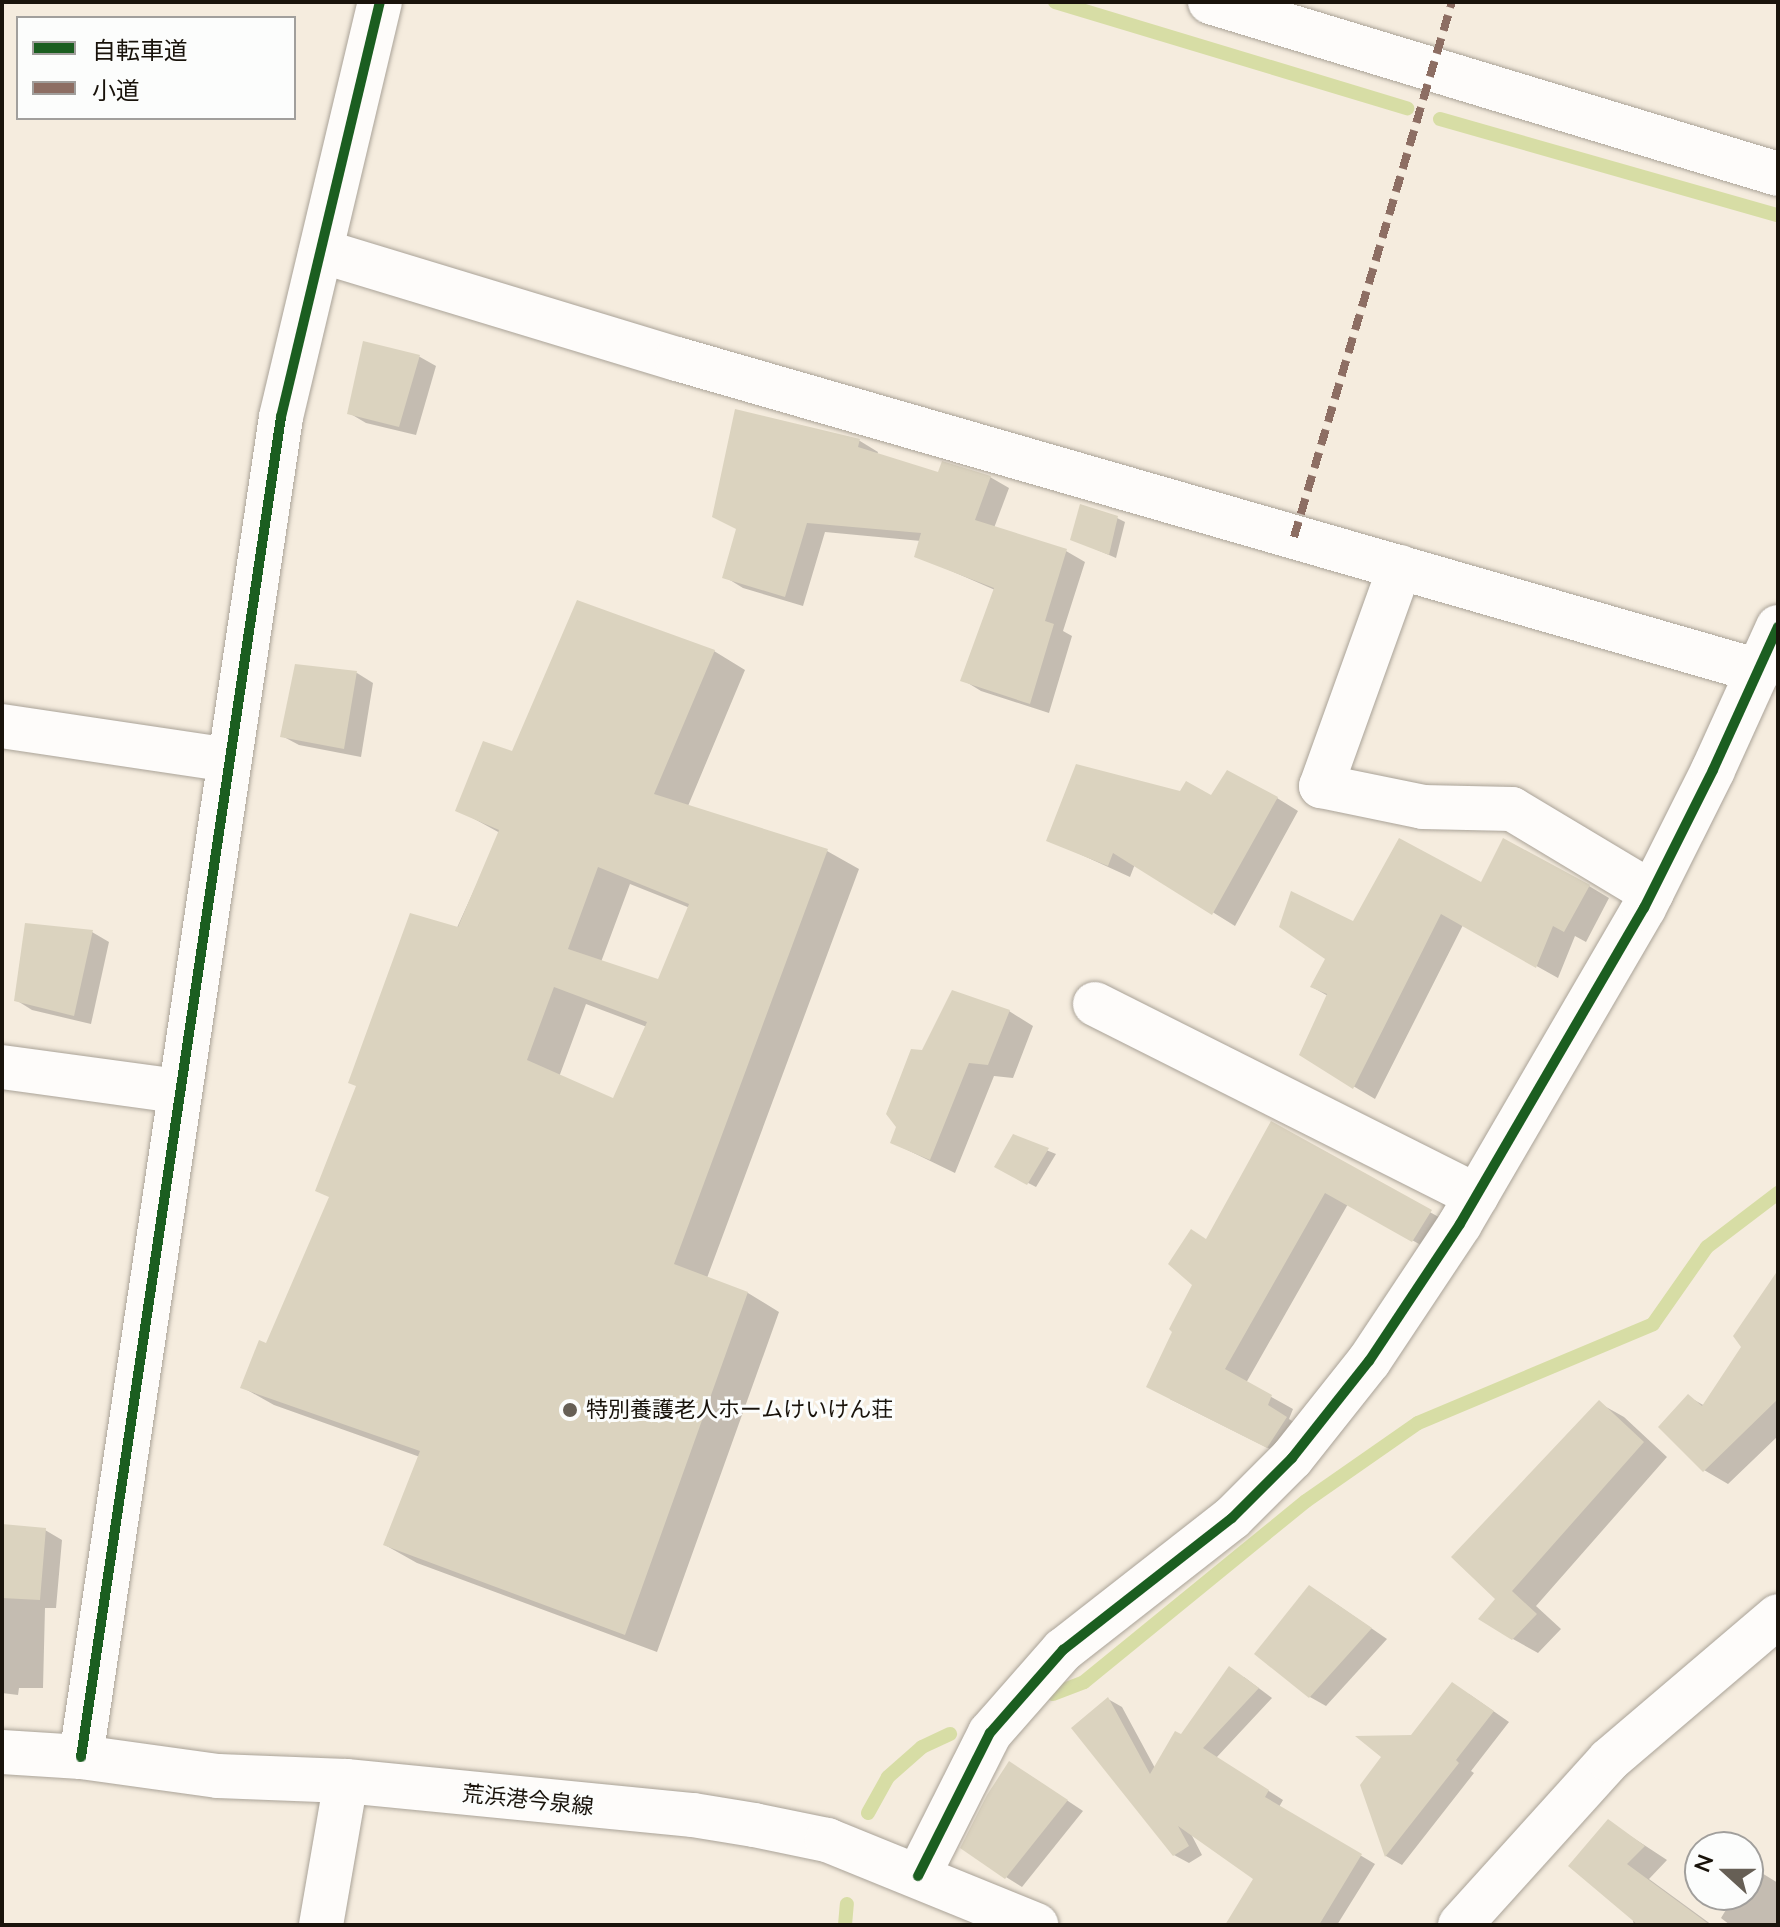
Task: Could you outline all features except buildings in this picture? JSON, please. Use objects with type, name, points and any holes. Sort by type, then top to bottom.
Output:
[{"type":"street","points":[[81,1757],[281,417],[380,2]]},
{"type":"street","points":[[1210,2],[1778,174]]},
{"type":"street","points":[[321,251],[677,359],[1759,671]]},
{"type":"street","points":[[1400,567],[1321,786],[1423,807],[1512,809],[1652,893]]},
{"type":"street","points":[[918,1876],[990,1733],[1063,1650],[1232,1518],[1292,1458],[1369,1361],[1476,1196],[1652,893],[1778,627]]},
{"type":"street","points":[[2,726],[229,760]]},
{"type":"street","points":[[1095,1004],[1476,1196]]},
{"type":"street","points":[[2,1067],[178,1091]]},
{"type":"street","points":[[1460,1925],[1609,1760],[1778,1616]]},
{"type":"street","name":"荒浜港今泉線","points":[[2,1752],[81,1757],[218,1776],[346,1781],[693,1815],[754,1825],[827,1840],[1036,1925]]},
{"type":"street","points":[[321,1925],[346,1781]]},
{"type":"waterway","points":[[1055,2],[1407,108]]},
{"type":"waterway","points":[[1440,119],[1778,215]]},
{"type":"waterway","points":[[1053,1694],[1084,1682],[1306,1501],[1418,1423],[1653,1324],[1707,1247],[1778,1193]]},
{"type":"waterway","points":[[868,1813],[888,1777],[922,1747],[950,1734]]},
{"type":"waterway","points":[[845,1925],[847,1904]]},
{"type":"marked path","points":[[1294,537],[1452,2]]},
{"type":"cycle path","points":[[81,1757],[281,417],[380,2]]},
{"type":"cycle path","points":[[918,1876],[990,1733],[1063,1650],[1232,1518],[1292,1458],[1369,1361],[1460,1224],[1644,908],[1713,770],[1778,627]]},
{"type":"place","name":"特別養護老人ホームけいけん荘","points":[[570,1410]]}]
